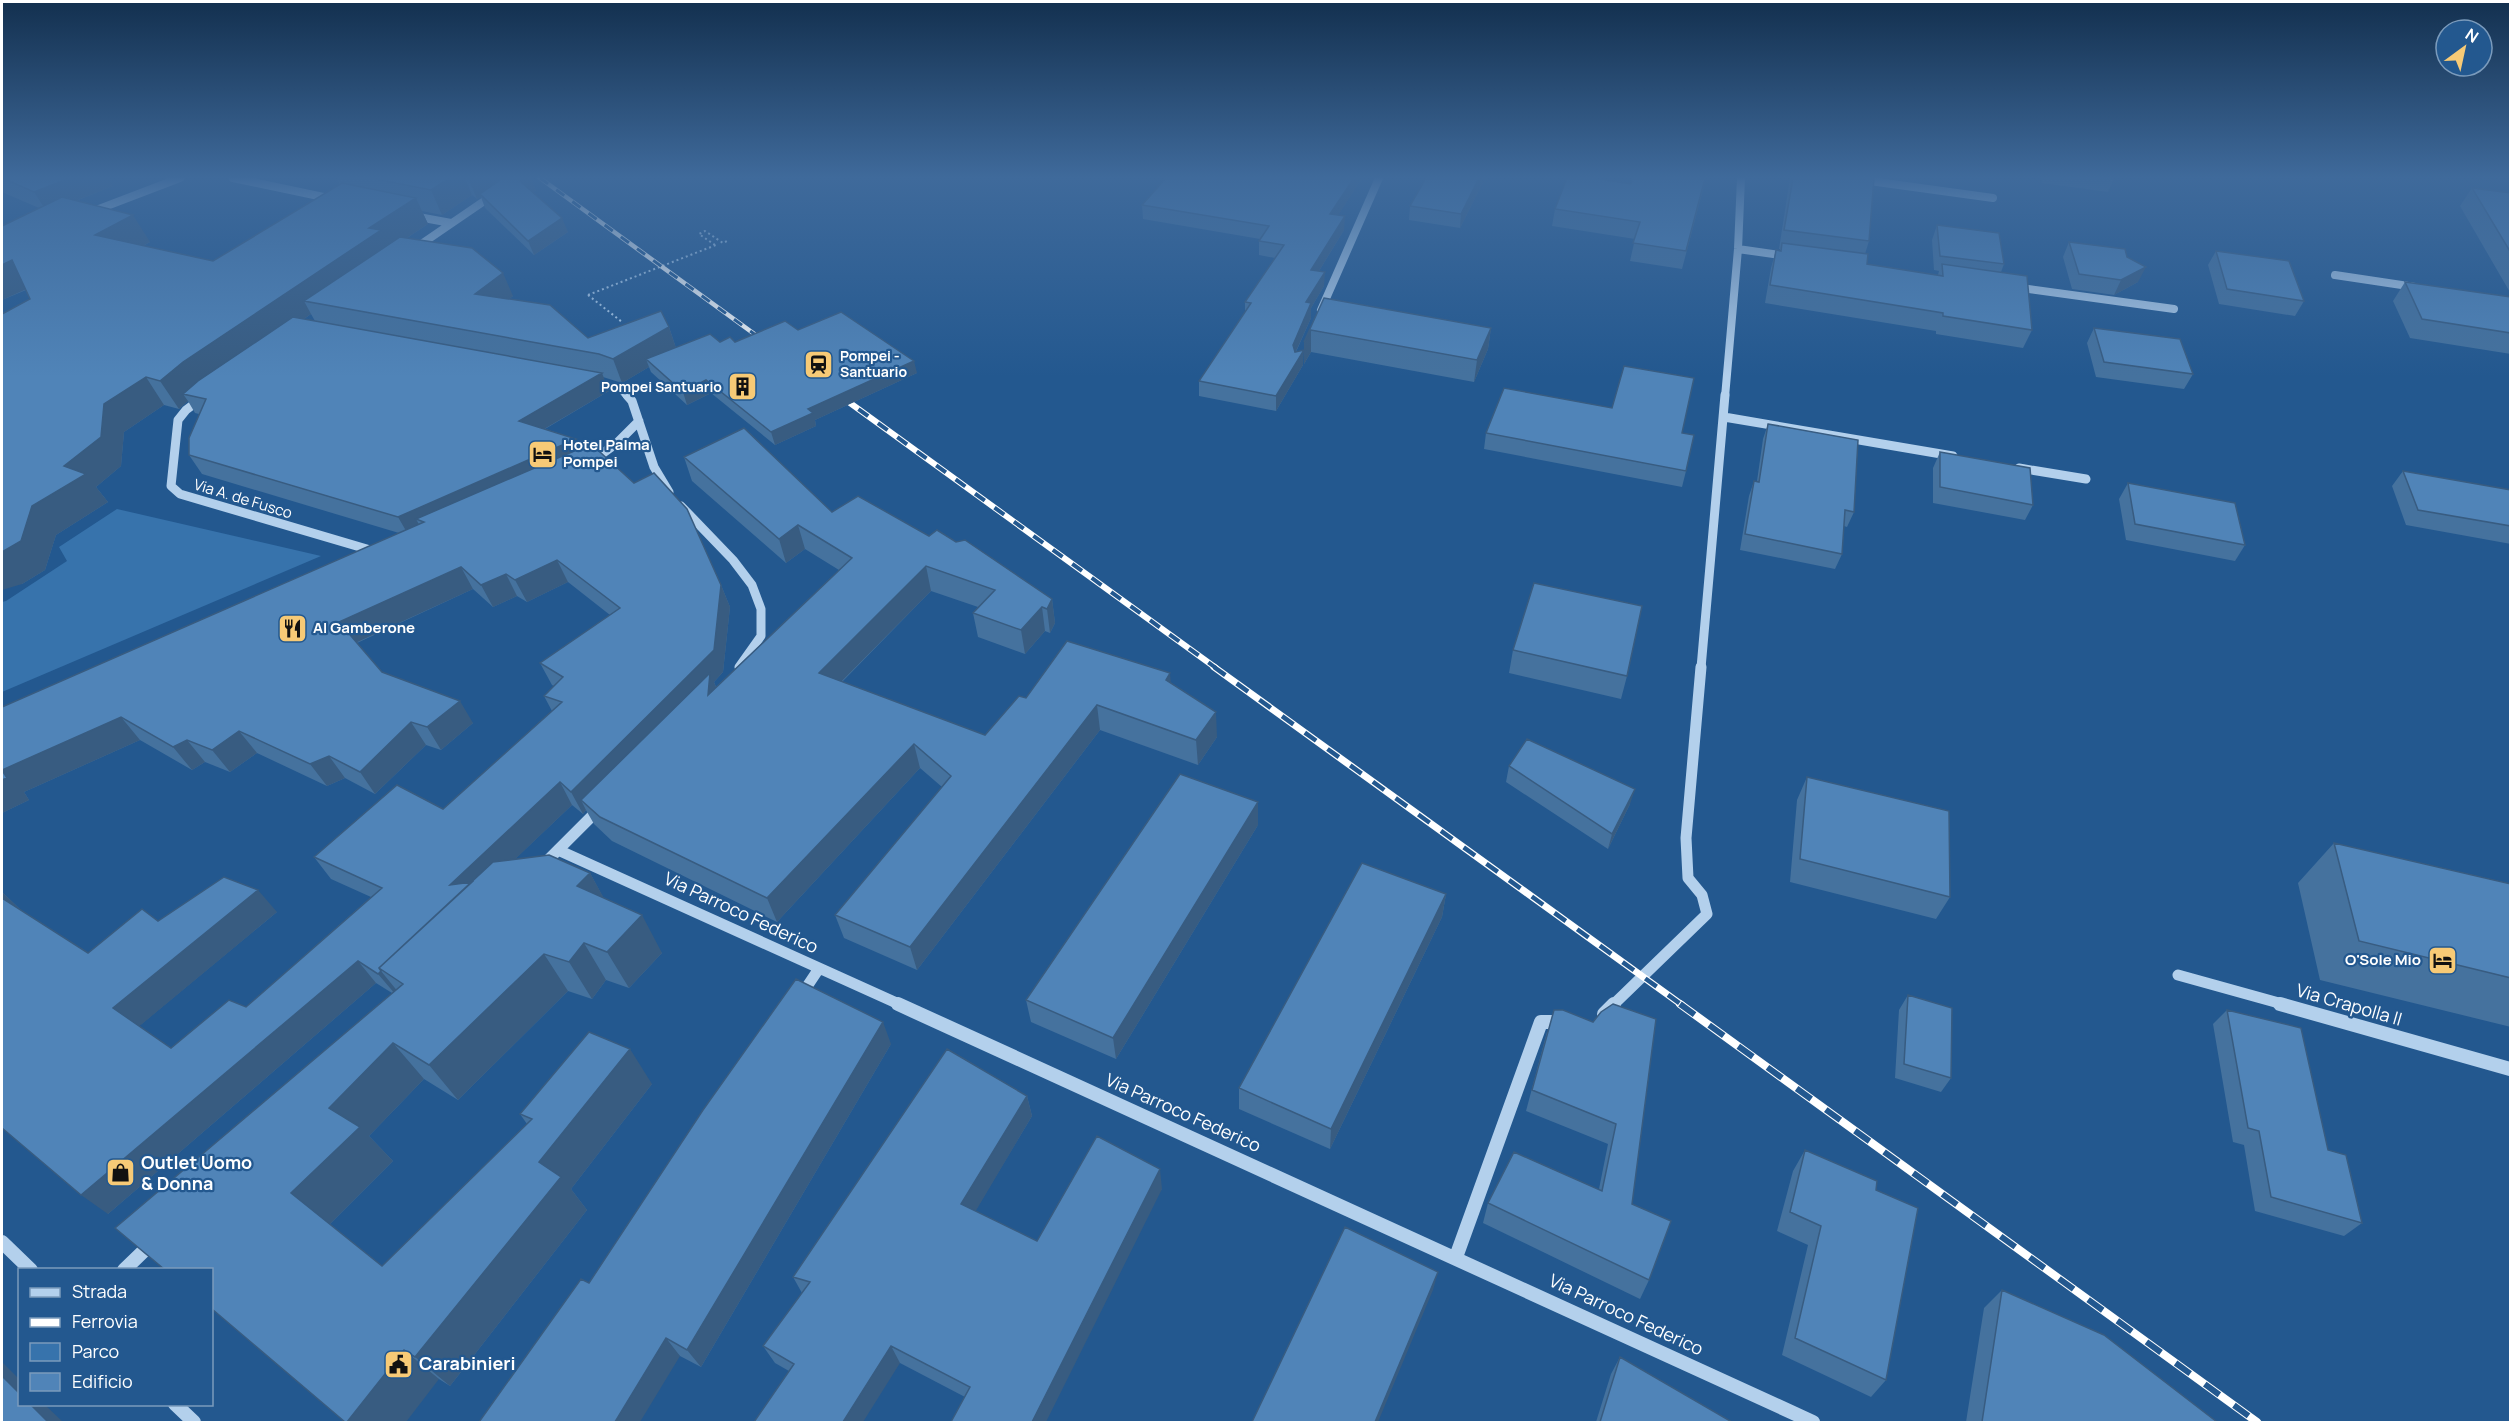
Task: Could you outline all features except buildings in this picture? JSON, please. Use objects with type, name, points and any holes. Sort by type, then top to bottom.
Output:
[{"type":"street","points":[[407,254],[420,244]]},
{"type":"street","points":[[1317,319],[1350,244]]},
{"type":"street","points":[[1594,1024],[1707,914],[1702,896],[1688,878],[1686,838],[1738,244]]},
{"type":"street","points":[[1738,249],[1797,257]]},
{"type":"street","points":[[2335,275],[2422,288]]},
{"type":"street","points":[[2009,286],[2174,309]]},
{"type":"street","points":[[585,380],[607,384],[622,390],[632,401],[654,467],[663,484],[674,499],[733,560],[752,585],[761,609],[761,636],[747,659],[733,674]]},
{"type":"street","name":"Via A. de Fusco","points":[[211,392],[186,410],[177,420],[170,474],[171,486],[180,494],[198,501],[384,554],[373,559]]},
{"type":"street","points":[[1724,417],[1958,457]]},
{"type":"street","points":[[581,467],[603,455],[626,437],[639,421]]},
{"type":"street","points":[[2004,465],[2086,479]]},
{"type":"street","points":[[532,875],[608,800]]},
{"type":"street","name":"Via Parroco Federico","points":[[558,850],[818,970],[1456,1257],[1792,1418],[1813,1422]]},
{"type":"street","points":[[791,1008],[818,970]]},
{"type":"street","name":"Via Crapolla II","points":[[2178,975],[2511,1069]]},
{"type":"street","points":[[1456,1257],[1541,1022],[1578,1023]]},
{"type":"street","points":[[125,1268],[158,1237]]},
{"type":"street","points":[[2,1242],[30,1268]]},
{"type":"street","points":[[177,1406],[194,1422]]},
{"type":"path","points":[[622,322],[588,295],[715,244]]},
{"type":"green space","points":[[117,509],[321,556],[2,692],[2,602],[67,561],[59,547]]},
{"type":"railway","points":[[631,244],[768,344]]},
{"type":"railway","points":[[836,393],[841,397]]},
{"type":"railway","points":[[839,395],[1216,668]]},
{"type":"railway","points":[[1214,667],[1682,1005]]},
{"type":"railway","points":[[1680,1004],[2257,1422]]},
{"type":"place","name":"Pompei - Santuario","points":[[819,364]]},
{"type":"place","name":"Pompei Santuario","points":[[743,387]]},
{"type":"place","name":"Hotel Palma Pompei","points":[[542,454]]},
{"type":"place","name":"Al Gamberone","points":[[292,628]]},
{"type":"place","name":"O'Sole Mio","points":[[2442,960]]},
{"type":"place","name":"Outlet Uomo & Donna","points":[[120,1173]]},
{"type":"place","name":"Carabinieri","points":[[398,1364]]}]
